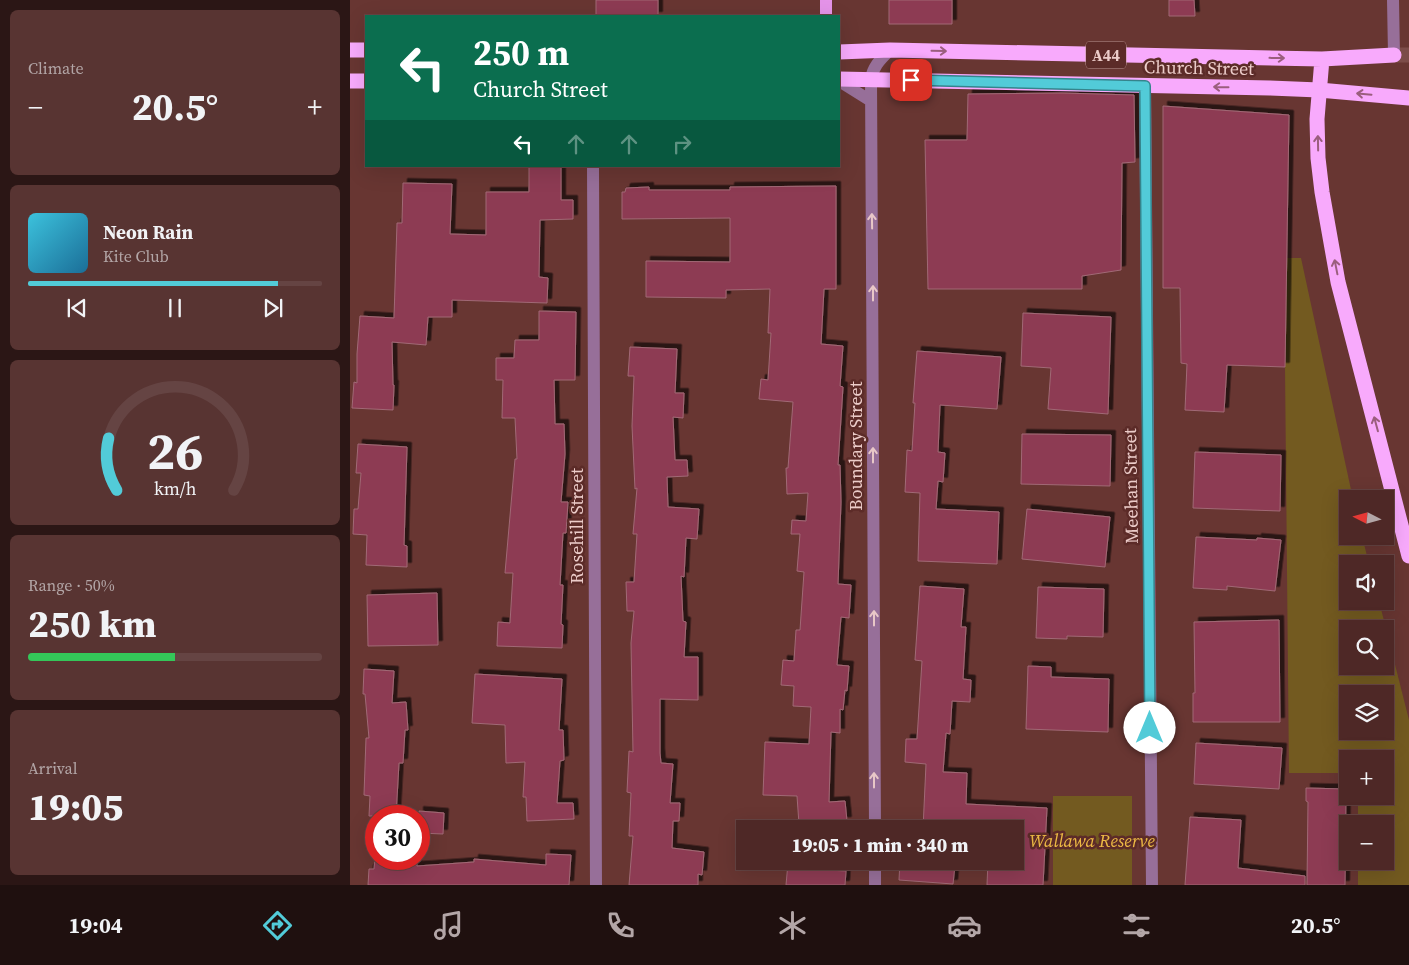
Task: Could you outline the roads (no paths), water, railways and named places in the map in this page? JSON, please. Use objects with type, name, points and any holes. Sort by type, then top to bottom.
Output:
[{"type":"highway","points":[[350,50],[365,50]]},
{"type":"highway","name":"Church Street","points":[[840,52],[890,50],[1322,59],[1394,56]]},
{"type":"highway","points":[[1322,59],[1317,119],[1318,158],[1322,192],[1337,272],[1409,556]]},
{"type":"highway","name":"Church Street","points":[[840,80],[871,79],[1319,90],[1409,98]]},
{"type":"highway","points":[[350,81],[365,81]]},
{"type":"main road","points":[[826,0],[826,15]]},
{"type":"street","points":[[1393,0],[1394,56]]},
{"type":"street","points":[[871,79],[872,71],[890,50]]},
{"type":"street","name":"Boundary Street","points":[[871,79],[875,820]]},
{"type":"street","points":[[840,81],[871,101]]},
{"type":"street","name":"Meehan Street","points":[[1145,86],[1152,885]]},
{"type":"street","name":"Rosehill Street","points":[[593,167],[596,885]]},
{"type":"street","points":[[875,870],[875,885]]},
{"type":"tunnel","points":[[1394,55],[1409,55]]},
{"type":"park label","name":"Wallawa Reserve","points":[[1092,841]]}]
